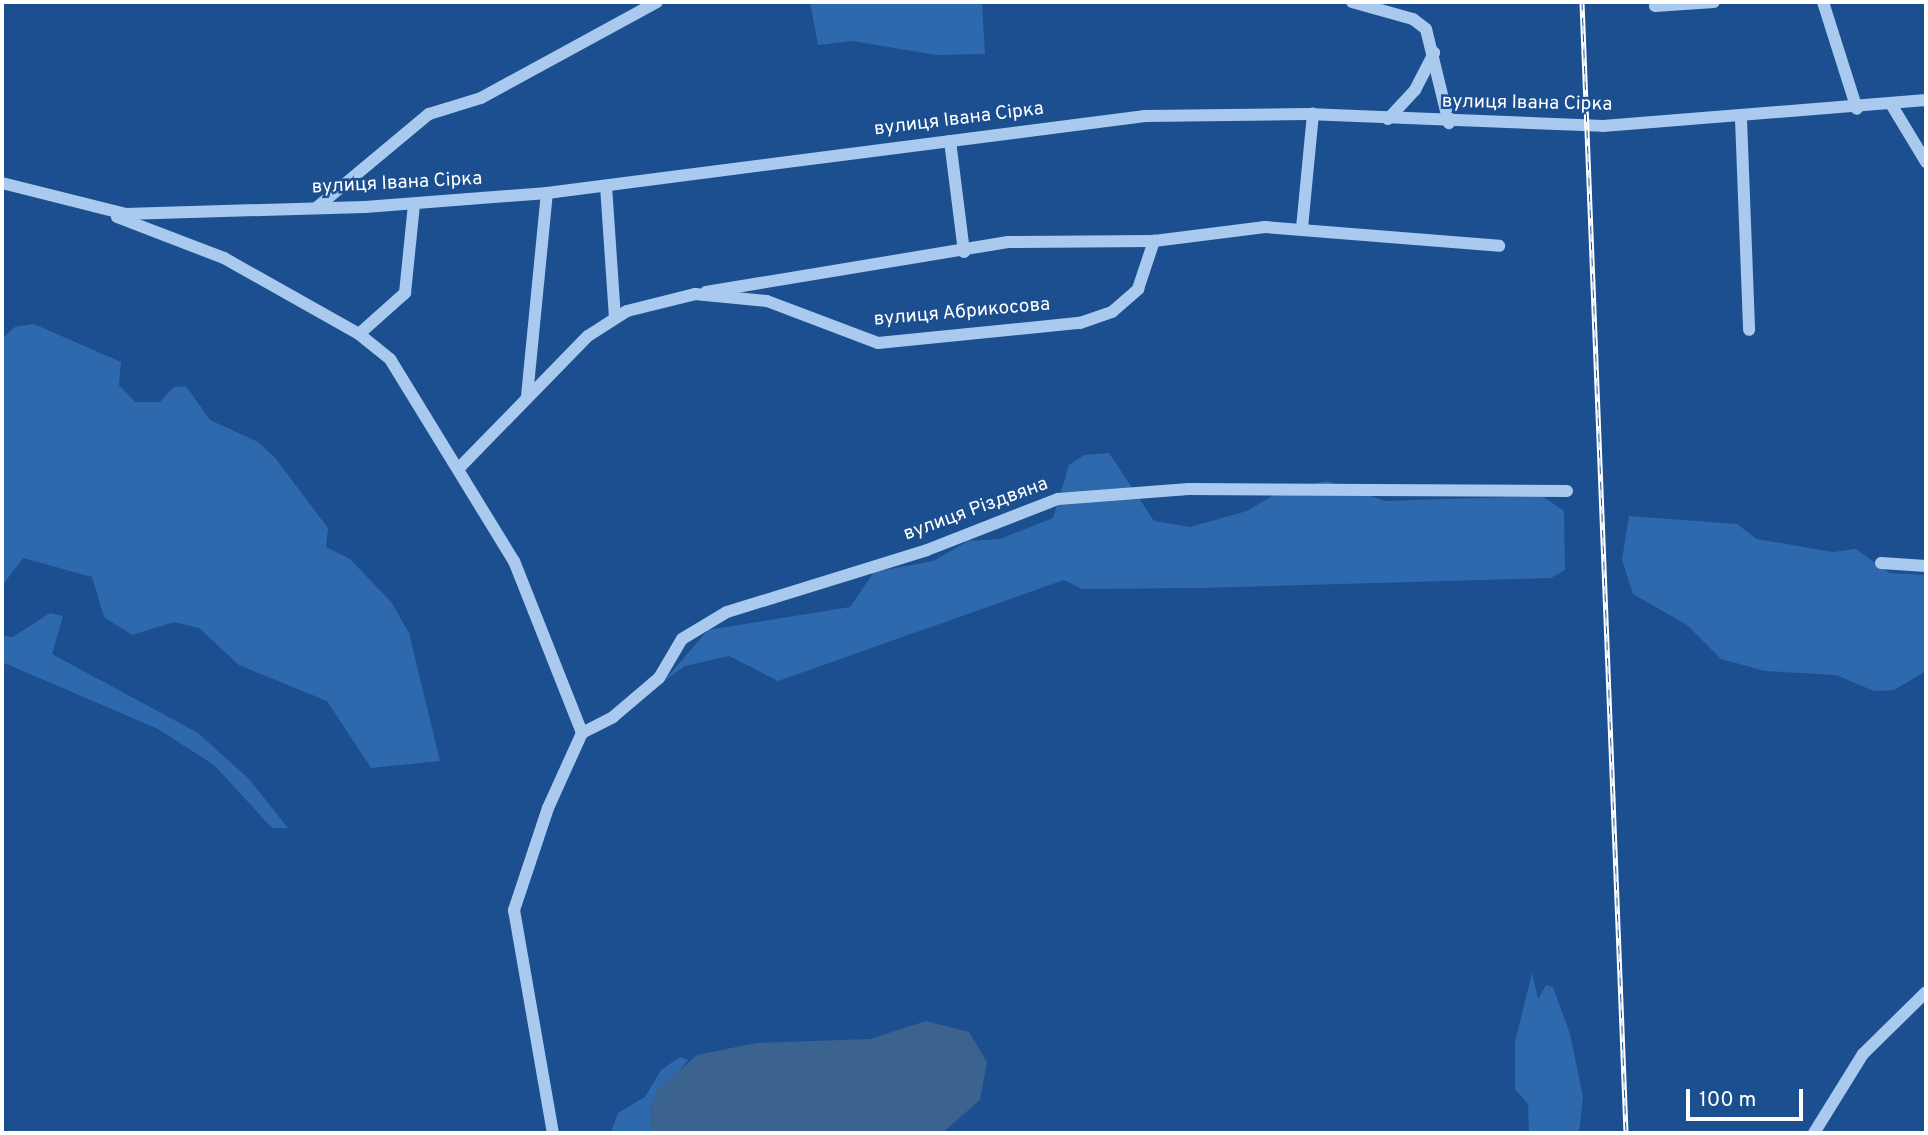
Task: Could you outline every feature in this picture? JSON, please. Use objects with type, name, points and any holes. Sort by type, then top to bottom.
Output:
[{"type":"street","points":[[316,208],[429,114],[481,99],[657,2]]},
{"type":"street","points":[[1352,2],[1420,23],[1434,53],[1449,122]]},
{"type":"street","points":[[1654,6],[1714,2]]},
{"type":"street","points":[[1823,2],[1857,109]]},
{"type":"street","points":[[1388,119],[1415,90],[1434,53]]},
{"type":"street","name":"вулиця Івана Сірка","points":[[2,183],[104,212],[414,204],[606,186],[1144,116],[1313,114],[1570,127],[1741,119],[1926,100]]},
{"type":"street","points":[[1891,104],[1926,162]]},
{"type":"street","points":[[1302,228],[1313,114]]},
{"type":"street","points":[[1741,119],[1749,330]]},
{"type":"street","points":[[950,141],[964,252]]},
{"type":"street","points":[[606,186],[615,318]]},
{"type":"street","points":[[527,396],[547,193]]},
{"type":"street","points":[[359,334],[405,293],[414,204]]},
{"type":"street","points":[[104,212],[224,258],[359,334],[405,375],[514,561],[582,733],[515,899],[513,927],[553,1133]]},
{"type":"street","name":"вулиця Абрикосова","points":[[460,467],[527,396],[615,318],[695,294],[964,252],[1008,242],[1154,242],[1302,228],[1499,246]]},
{"type":"street","name":"вулиця Абрикосова","points":[[695,294],[778,303],[861,340],[953,337],[1100,318],[1138,289],[1154,242]]},
{"type":"street","name":"вулиця Різдвяна","points":[[582,733],[613,717],[659,678],[682,639],[727,612],[901,558],[1058,499],[1189,489],[1567,491]]},
{"type":"street","points":[[1881,563],[1926,566]]},
{"type":"street","points":[[1814,1133],[1863,1054],[1926,992]]},
{"type":"shaded area","points":[[810,2],[982,2],[985,54],[936,55],[852,41],[818,45]]},
{"type":"shaded area","points":[[34,324],[121,362],[119,385],[135,402],[160,402],[174,387],[186,386],[210,420],[258,442],[276,459],[328,528],[326,547],[350,559],[392,603],[409,633],[440,761],[371,768],[327,701],[239,665],[199,628],[174,622],[132,635],[104,617],[92,577],[23,558],[2,586],[2,339],[15,327]]},
{"type":"shaded area","points":[[1109,453],[1154,521],[1190,527],[1247,511],[1282,490],[1327,481],[1385,501],[1542,496],[1564,511],[1565,570],[1551,578],[1201,588],[1082,589],[1064,580],[778,681],[729,656],[685,666],[663,682],[708,630],[850,607],[874,572],[933,561],[968,541],[1000,539],[1053,518],[1069,465],[1084,455]]},
{"type":"shaded area","points":[[1629,516],[1737,524],[1757,539],[1833,552],[1856,549],[1889,573],[1926,575],[1926,671],[1894,690],[1874,691],[1836,675],[1765,671],[1721,659],[1687,625],[1633,594],[1622,560]]},
{"type":"shaded area","points":[[50,613],[63,616],[52,654],[198,733],[249,779],[288,828],[272,828],[214,765],[158,729],[2,662],[2,636],[13,637]]},
{"type":"shaded area","points":[[1532,973],[1538,999],[1546,985],[1553,987],[1570,1034],[1583,1097],[1579,1133],[1529,1133],[1528,1104],[1515,1089],[1515,1042]]},
{"type":"shaded area","points":[[926,1021],[969,1032],[987,1062],[980,1100],[942,1133],[652,1133],[650,1106],[659,1088],[697,1055],[756,1043],[870,1039]]},
{"type":"shaded area","points":[[680,1057],[688,1060],[650,1106],[652,1133],[611,1133],[618,1113],[645,1097],[661,1070]]},
{"type":"railway","points":[[1582,2],[1626,1133]]}]
